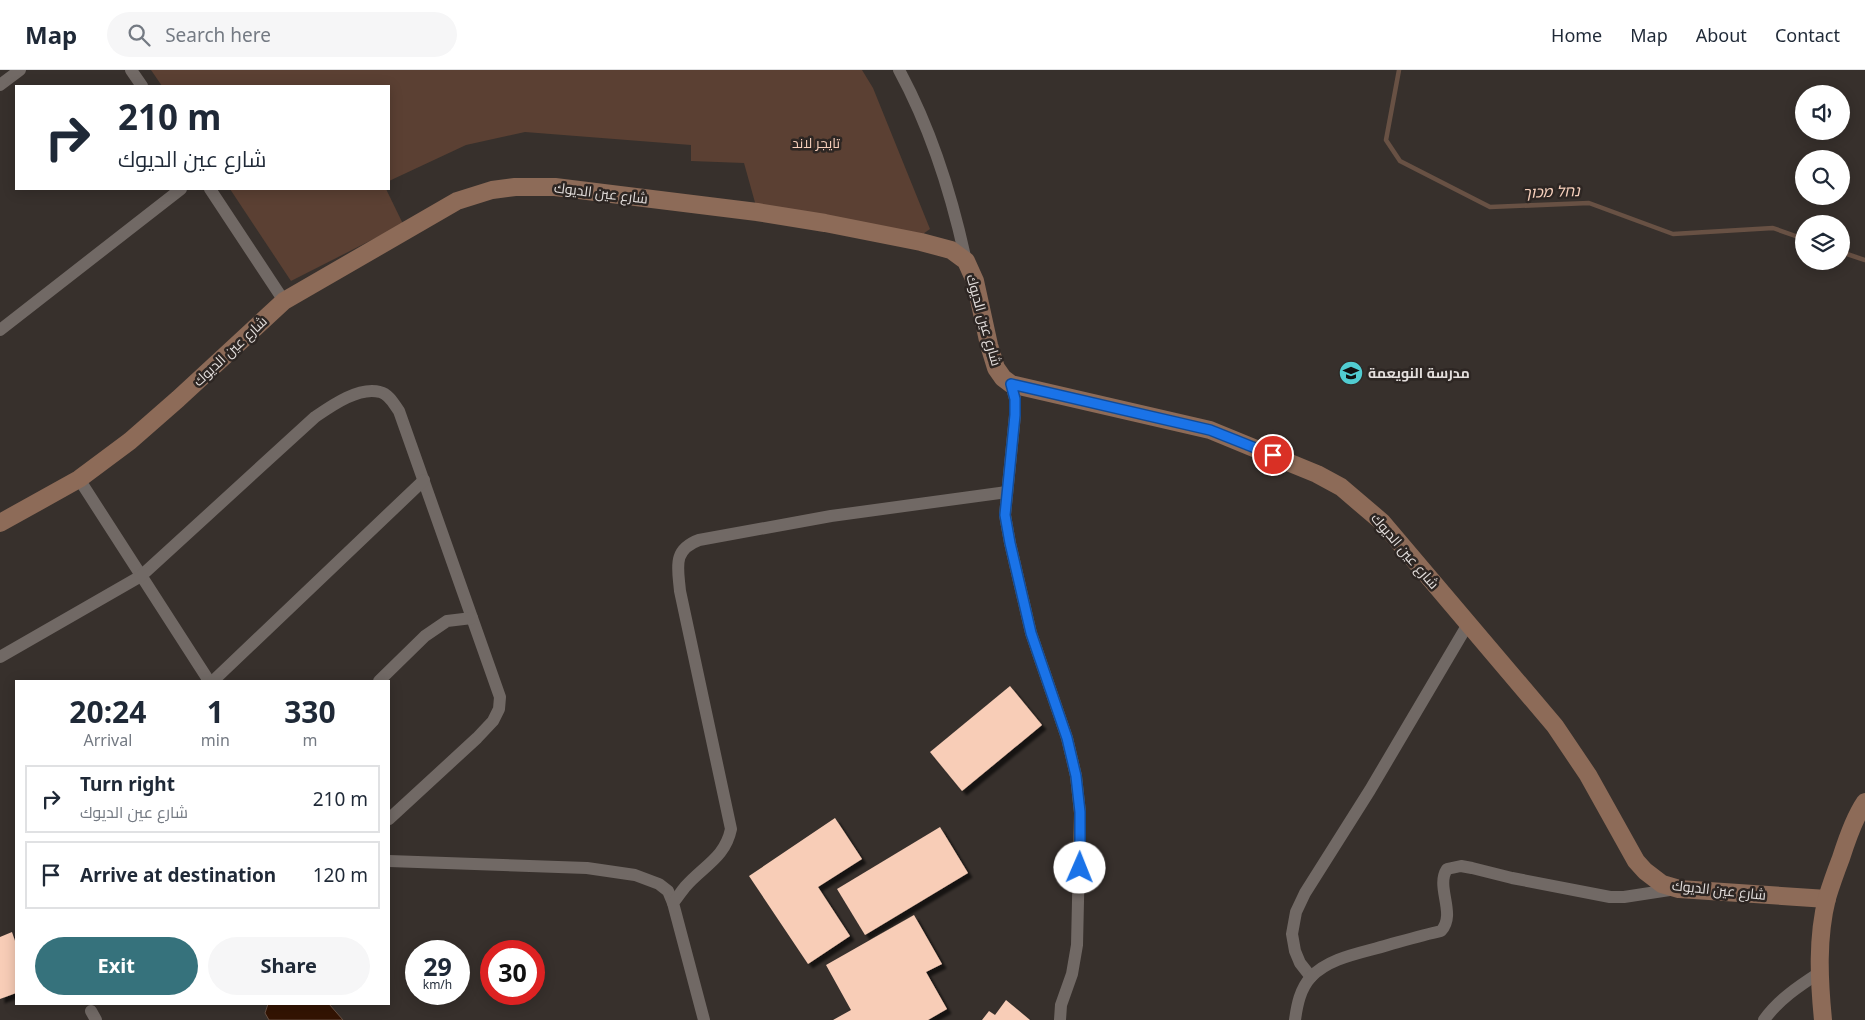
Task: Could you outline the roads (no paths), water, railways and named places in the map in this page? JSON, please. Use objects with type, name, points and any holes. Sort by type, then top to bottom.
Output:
[{"type":"street","points":[[0,86],[20,70]]},
{"type":"street","points":[[132,70],[141,85]]},
{"type":"street","points":[[899,70],[916,102],[953,205],[966,261]]},
{"type":"street","name":"شارع عين الديوك","points":[[0,524],[79,479],[130,441],[284,301],[457,201],[492,190],[515,187],[555,187],[757,212],[825,223],[951,250],[966,261],[975,281],[988,345],[996,368],[1003,378],[1011,384],[1210,430],[1317,474],[1341,487],[1382,522],[1559,733],[1588,775],[1636,861],[1662,884],[1678,889],[1827,899]]},
{"type":"street","points":[[0,330],[180,190]]},
{"type":"street","points":[[211,190],[284,301]]},
{"type":"street","points":[[1011,384],[1015,399],[1015,415],[1005,515],[1031,633],[1067,738],[1076,776],[1080,812],[1077,945],[1072,974],[1061,1005],[1060,1020]]},
{"type":"street","points":[[0,657],[142,576],[315,417],[334,404],[351,396],[368,391],[381,392],[392,400],[399,410],[500,697],[499,709],[493,721],[478,738],[390,818]]},
{"type":"street","points":[[79,479],[208,680]]},
{"type":"street","points":[[214,680],[424,480]]},
{"type":"street","points":[[674,903],[685,887],[723,851],[731,829],[680,591],[677,559],[682,551],[690,543],[699,540],[831,516],[1007,492]]},
{"type":"street","points":[[380,680],[425,636],[439,626],[447,621],[472,618]]},
{"type":"street","points":[[1311,976],[1300,964],[1295,950],[1292,934],[1296,912],[1305,893],[1370,790],[1468,624]]},
{"type":"street","points":[[1823,1020],[1819,973],[1820,938],[1827,899],[1844,848],[1860,809],[1865,802]]},
{"type":"street","points":[[390,862],[587,868],[635,875],[659,884],[668,891],[674,903],[704,1020]]},
{"type":"street","points":[[1295,1020],[1302,990],[1311,976],[1333,962],[1441,931],[1445,926],[1447,918],[1443,878],[1447,869],[1451,867],[1472,868],[1512,878],[1610,897],[1624,897],[1678,889]]},
{"type":"street","points":[[1764,1020],[1795,988],[1819,973]]},
{"type":"waterway","name":"נחל מכוך","points":[[1399,70],[1386,140],[1400,161],[1490,207],[1589,203],[1673,234],[1773,228],[1795,236]]},
{"type":"waterway","name":"נחל מכוך","points":[[1850,255],[1865,260]]},
{"type":"place","name":"مدرسة النويعمة","points":[[1351,373]]},
{"type":"park label","name":"تايجر لاند","points":[[816,143]]}]
